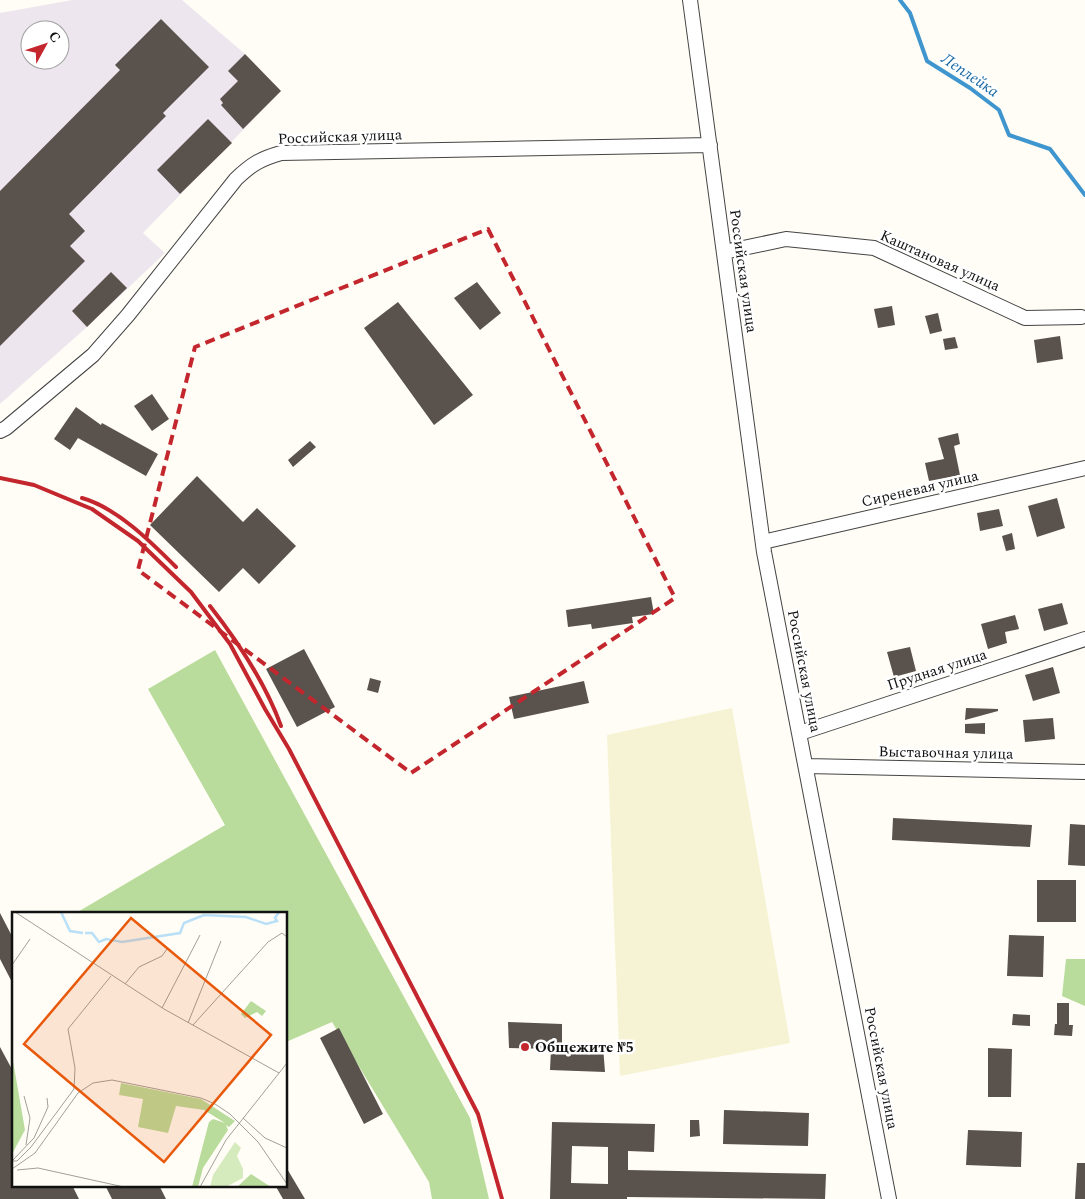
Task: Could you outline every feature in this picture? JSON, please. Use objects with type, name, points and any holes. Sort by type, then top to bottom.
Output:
[{"type":"street","name":"Российская улица","points":[[690,0],[763,542],[889,1199]]},
{"type":"street","name":"Российская улица","points":[[0,431],[93,355],[128,315],[236,179],[250,165],[262,158],[281,153],[710,145]]},
{"type":"street","name":"Каштановая улица","points":[[724,252],[786,239],[874,248],[1025,318],[1081,317]]},
{"type":"street","name":"Сиреневая улица","points":[[763,542],[1085,468]]},
{"type":"street","name":"Прудная улица","points":[[800,733],[1085,639]]},
{"type":"street","name":"Выставочная улица","points":[[806,766],[1085,772]]},
{"type":"highlighted area","points":[[488,229],[675,598],[411,773],[138,570],[195,347]]},
{"type":"shaded area","points":[[72,0],[182,0],[245,54],[281,91],[143,233],[165,253],[87,327],[0,404],[0,13]]},
{"type":"shaded area","points":[[732,708],[790,1043],[620,1076],[607,735]]},
{"type":"green space","points":[[215,650],[470,1118],[489,1199],[432,1199],[429,1182],[332,1022],[288,1041],[288,912],[78,912],[225,825],[148,689]]},
{"type":"green space","points":[[1066,959],[1085,959],[1085,1006],[1062,996]]},
{"type":"building","points":[[161,19],[209,67],[163,113],[166,116],[69,214],[85,231],[70,246],[85,261],[0,346],[0,191],[120,70],[115,65]]},
{"type":"building","points":[[245,54],[281,91],[243,129],[221,105],[223,103],[220,99],[238,81],[228,71]]},
{"type":"building","points":[[208,119],[232,143],[180,194],[157,170]]},
{"type":"building","points":[[111,272],[127,288],[87,327],[72,311]]},
{"type":"building","points":[[477,282],[501,313],[480,330],[454,298]]},
{"type":"building","points":[[398,302],[473,395],[434,425],[364,328]]},
{"type":"building","points":[[892,306],[895,325],[878,328],[874,309]]},
{"type":"building","points":[[938,313],[942,331],[930,334],[925,316]]},
{"type":"building","points":[[1060,336],[1063,359],[1037,363],[1034,340]]},
{"type":"building","points":[[955,337],[958,348],[945,350],[943,339]]},
{"type":"building","points":[[152,394],[169,419],[152,431],[134,406]]},
{"type":"building","points":[[76,407],[101,425],[102,423],[158,454],[146,476],[78,438],[70,450],[54,439]]},
{"type":"building","points":[[958,433],[960,444],[954,446],[960,475],[929,481],[925,463],[944,459],[938,438]]},
{"type":"building","points":[[310,441],[316,447],[293,467],[288,460]]},
{"type":"building","points":[[197,476],[243,522],[257,508],[296,546],[259,584],[243,568],[219,592],[150,525]]},
{"type":"building","points":[[1057,498],[1065,528],[1037,537],[1028,506]]},
{"type":"building","points":[[999,509],[1003,526],[980,531],[977,513]]},
{"type":"building","points":[[1012,533],[1015,549],[1006,551],[1002,536]]},
{"type":"building","points":[[651,597],[654,614],[632,617],[633,623],[592,629],[591,624],[568,627],[566,610]]},
{"type":"building","points":[[1062,603],[1068,624],[1044,631],[1038,609]]},
{"type":"building","points":[[1015,615],[1019,629],[1005,632],[1007,643],[988,649],[981,624]]},
{"type":"building","points":[[910,647],[916,671],[894,677],[887,652]]},
{"type":"building","points":[[304,649],[335,707],[297,727],[266,669]]},
{"type":"building","points":[[1053,667],[1060,693],[1033,701],[1025,675]]},
{"type":"building","points":[[370,678],[381,681],[378,693],[367,690]]},
{"type":"building","points":[[584,681],[589,703],[514,719],[509,697]]},
{"type":"building","points":[[966,708],[998,709],[998,711],[965,720]]},
{"type":"building","points":[[1053,718],[1055,739],[1025,742],[1023,720]]},
{"type":"building","points":[[985,723],[985,734],[965,733],[965,724]]},
{"type":"building","points":[[893,818],[1032,825],[1030,847],[892,840]]},
{"type":"building","points":[[1070,824],[1085,825],[1085,866],[1068,865]]},
{"type":"building","points":[[1037,880],[1076,880],[1076,922],[1037,922]]},
{"type":"building","points":[[0,913],[12,936],[12,982],[0,959]]},
{"type":"building","points":[[1009,935],[1044,936],[1043,977],[1007,976]]},
{"type":"building","points":[[1057,1003],[1069,1003],[1069,1025],[1073,1025],[1072,1036],[1054,1035],[1055,1024],[1057,1024]]},
{"type":"building","points":[[1013,1014],[1030,1015],[1030,1026],[1012,1025]]},
{"type":"building","name":"Общежите №5","points":[[508,1022],[562,1024],[562,1045],[603,1046],[605,1072],[550,1070],[551,1049],[509,1048]]},
{"type":"building","points":[[339,1028],[383,1114],[364,1124],[320,1038]]},
{"type":"building","points":[[0,1047],[12,1069],[12,1186],[72,1186],[79,1199],[0,1199]]},
{"type":"building","points":[[988,1048],[1012,1049],[1011,1097],[988,1097]]},
{"type":"building","points":[[724,1110],[809,1113],[808,1146],[723,1144]]},
{"type":"building","points":[[690,1120],[699,1120],[700,1136],[690,1137]]},
{"type":"building","points":[[552,1122],[655,1124],[654,1152],[628,1151],[628,1170],[826,1174],[825,1199],[627,1197],[627,1199],[550,1199]],"holes":[[[572,1146],[608,1147],[608,1184],[571,1183]]]},
{"type":"building","points":[[968,1130],[1022,1132],[1021,1167],[966,1165]]},
{"type":"building","points":[[1077,1163],[1085,1163],[1085,1199],[1075,1199]]},
{"type":"building","points":[[288,1170],[305,1199],[283,1199],[276,1186],[288,1186]]},
{"type":"building","points":[[106,1186],[160,1186],[166,1199],[112,1199]]},
{"type":"waterway","name":"Леплейка","points":[[900,0],[910,13],[927,61],[970,88],[999,110],[1009,135],[1050,149],[1085,195]]},
{"type":"railway","points":[[0,478],[34,485],[92,509],[138,541],[191,592],[230,644],[289,749],[478,1114],[502,1199]]},
{"type":"railway","points":[[82,498],[108,509],[120,517],[144,536],[176,567]]},
{"type":"railway","points":[[210,606],[231,634],[259,678],[281,726]]},
{"type":"place","name":"Общежите №5","points":[[525,1047]]}]
